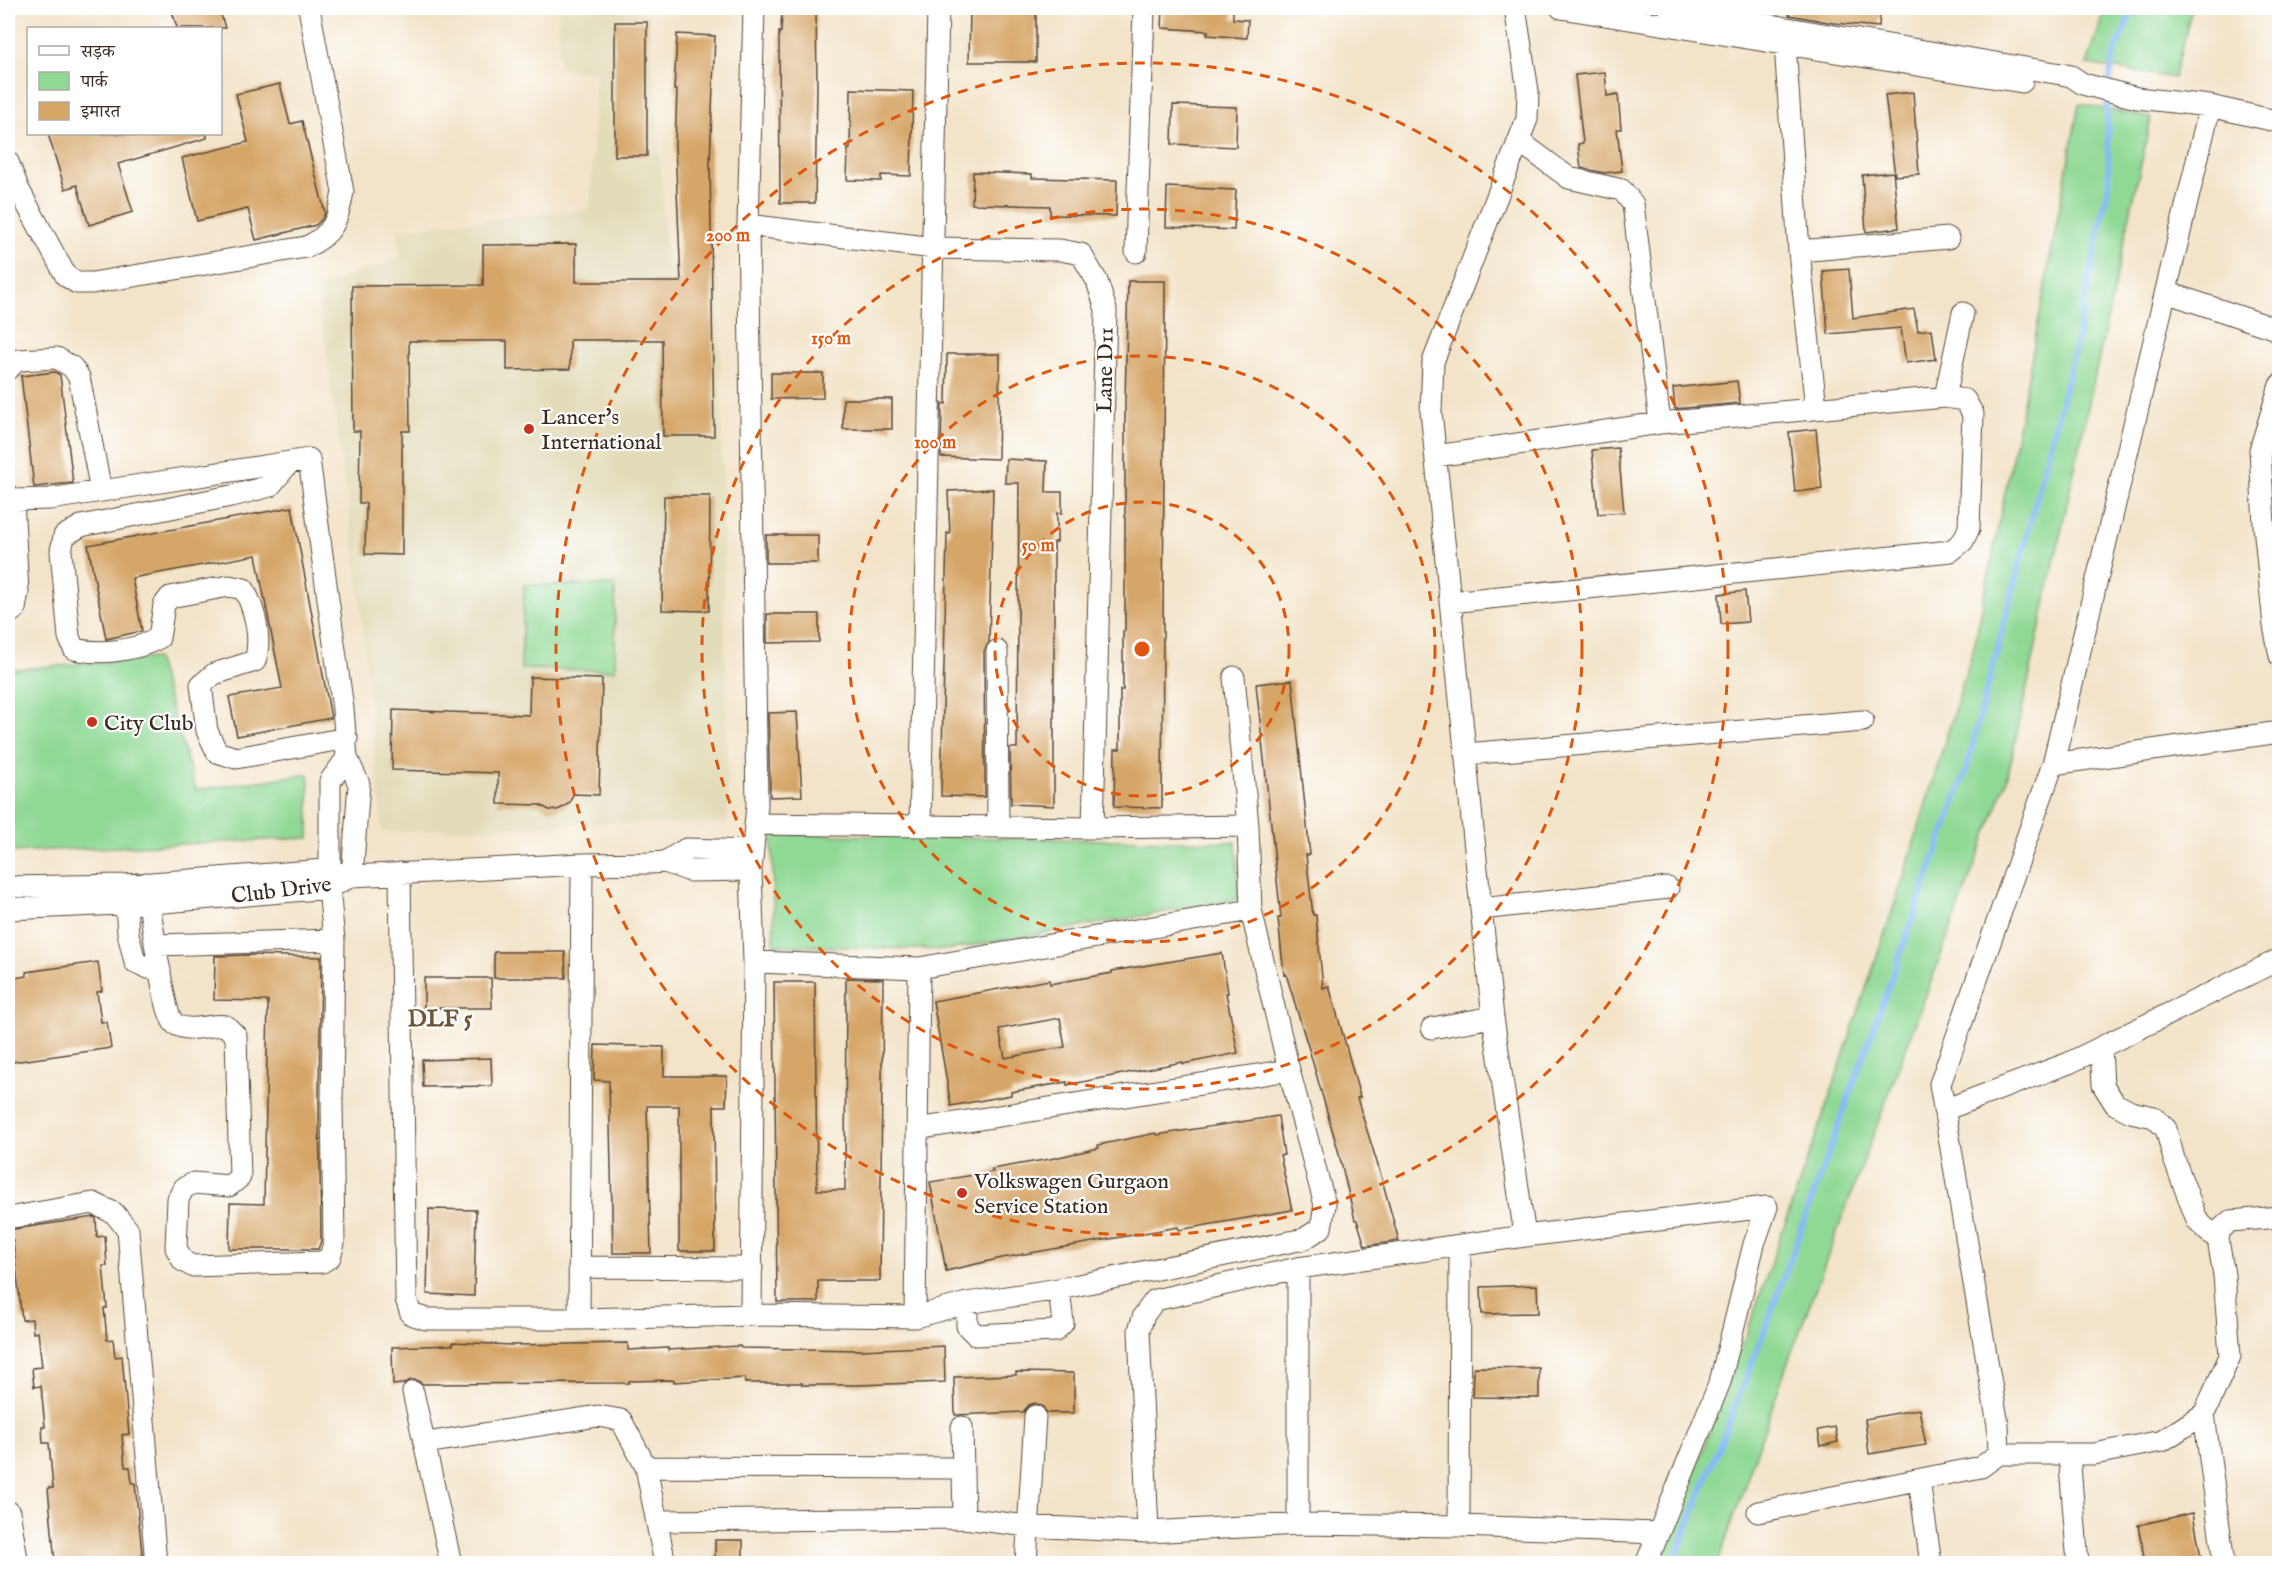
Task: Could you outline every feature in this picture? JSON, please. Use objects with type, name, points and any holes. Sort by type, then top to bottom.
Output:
[{"type":"street","points":[[8,162],[19,190],[66,276],[77,283],[92,283],[306,248],[323,240],[339,213],[343,192],[309,8]]},
{"type":"street","points":[[751,1315],[754,962],[751,860],[756,824],[748,225],[754,8]]},
{"type":"street","points":[[920,826],[938,8]]},
{"type":"street","points":[[1136,252],[1144,8]]},
{"type":"street","points":[[1515,8],[1528,91],[1527,119],[1433,362],[1431,411],[1493,1017],[1525,1236]]},
{"type":"street","points":[[1561,8],[1625,12],[1784,35]]},
{"type":"street","points":[[1668,8],[1784,35],[2069,90],[2083,84],[2137,98],[2210,106],[2280,122]]},
{"type":"street","points":[[1784,35],[1799,251],[1816,408]]},
{"type":"street","points":[[1999,1454],[1998,1425],[1940,1084],[2053,764],[2210,106]]},
{"type":"street","points":[[1519,141],[1569,178],[1622,190],[1633,204],[1660,423]]},
{"type":"street","name":"Lane D11","points":[[748,225],[934,248],[1060,249],[1081,254],[1097,281],[1106,310],[1094,828]]},
{"type":"street","points":[[1799,251],[1948,238]]},
{"type":"street","points":[[2166,292],[2273,328],[2280,334]]},
{"type":"street","points":[[1945,397],[1963,313]]},
{"type":"street","points":[[8,369],[18,360],[57,358],[72,368],[79,377],[100,491]]},
{"type":"street","points":[[2280,385],[2260,450],[2265,537],[2274,626],[2280,656]]},
{"type":"street","points":[[1436,456],[1660,423],[1945,397],[1965,400],[1973,414],[1970,528],[1963,541],[1951,550],[1450,602]]},
{"type":"street","points":[[8,614],[15,609],[18,592],[10,497],[50,500],[309,459],[347,748],[359,784],[352,876]]},
{"type":"street","points":[[290,462],[270,486],[81,526],[64,536],[61,551],[69,637],[74,649],[89,652],[144,646],[159,638],[164,605],[170,597],[229,586],[244,589],[253,606],[259,649],[255,661],[214,674],[201,685],[207,732],[217,752],[236,758],[347,748]]},
{"type":"street","points":[[997,651],[998,827]]},
{"type":"street","points":[[400,873],[406,1299],[411,1314],[426,1319],[579,1319],[751,1315],[915,1317],[967,1303],[1059,1289],[1304,1239],[1321,1228],[1325,1205],[1289,1070],[1251,910],[1248,826],[1234,677]]},
{"type":"street","points":[[1465,754],[1863,721]]},
{"type":"street","points":[[2053,764],[2280,732]]},
{"type":"street","points":[[137,893],[156,945],[166,1005],[175,1024],[188,1028],[226,1026],[236,1036],[240,1177],[229,1186],[194,1183],[184,1188],[178,1199],[176,1248],[179,1255],[183,1261],[192,1266],[322,1262],[330,1257],[334,1243],[332,1103],[334,940],[329,880],[330,781],[347,748]]},
{"type":"street","points":[[756,824],[1094,828],[1248,826]]},
{"type":"street","name":"Club Drive","points":[[8,909],[137,893],[329,880],[352,876],[665,862],[690,870],[751,860]]},
{"type":"street","points":[[579,1319],[582,864]]},
{"type":"street","name":"Club Drive","points":[[8,887],[137,893]]},
{"type":"street","points":[[1481,909],[1668,888]]},
{"type":"street","points":[[137,893],[130,950],[135,962],[160,970]]},
{"type":"street","points":[[754,962],[920,968],[1251,910]]},
{"type":"street","points":[[156,945],[334,940]]},
{"type":"street","points":[[1944,1110],[2069,1064],[2280,959]]},
{"type":"street","points":[[915,1317],[920,968]]},
{"type":"street","points":[[1432,1028],[1493,1017]]},
{"type":"street","points":[[2101,1048],[2103,1085],[2115,1104],[2131,1112],[2154,1117],[2166,1129],[2174,1159],[2197,1220],[2217,1240]]},
{"type":"street","points":[[917,1129],[1289,1070]]},
{"type":"street","points":[[8,1218],[93,1203],[114,1213],[128,1230],[156,1563]]},
{"type":"street","points":[[1148,1532],[1139,1330],[1144,1315],[1155,1300],[1298,1268],[1525,1236],[1767,1207],[1754,1244],[1720,1382],[1646,1563]]},
{"type":"street","points":[[2224,1563],[2204,1414],[2230,1356],[2224,1275],[2217,1240],[2220,1230],[2230,1221],[2280,1218]]},
{"type":"street","points":[[1460,1246],[1460,1526]]},
{"type":"street","points":[[579,1267],[752,1268]]},
{"type":"street","points":[[1298,1268],[1298,1524]]},
{"type":"street","points":[[967,1303],[967,1326],[976,1335],[1055,1331],[1063,1323],[1059,1289]]},
{"type":"street","points":[[413,1392],[451,1563]]},
{"type":"street","points":[[1758,1512],[1981,1467],[1999,1454],[2094,1454],[2162,1441],[2204,1414]]},
{"type":"street","points":[[426,1443],[598,1416],[621,1420],[646,1467],[665,1563]]},
{"type":"street","points":[[1026,1563],[1035,1416]]},
{"type":"street","points":[[962,1427],[964,1518]]},
{"type":"street","points":[[2069,1454],[2078,1563]]},
{"type":"street","points":[[646,1467],[962,1468]]},
{"type":"street","points":[[1919,1479],[1931,1563]]},
{"type":"street","points":[[8,1510],[18,1563]]},
{"type":"street","points":[[657,1521],[964,1518],[1027,1526],[1148,1532],[1298,1524],[1460,1526],[1658,1533]]},
{"type":"shaded area","name":"Lancer's International","points":[[559,8],[621,8],[650,14],[667,267],[719,279],[728,824],[615,823],[382,832],[357,570],[317,288],[401,257],[397,229],[590,209],[596,73],[559,68]]},
{"type":"green space","points":[[2106,8],[2192,8],[2174,78],[2087,64]]},
{"type":"green space","points":[[2079,104],[2151,118],[2007,779],[1785,1370],[1718,1563],[1660,1564],[1748,1329],[1824,1113],[1902,882],[1975,643]]},
{"type":"green space","points":[[524,585],[615,585],[615,670],[521,669]]},
{"type":"green space","name":"City Club","points":[[156,658],[196,790],[309,774],[309,838],[8,852],[8,670]]},
{"type":"green space","points":[[772,834],[1236,842],[1239,899],[947,950],[774,945]]},
{"type":"building","points":[[171,8],[219,8],[225,28],[222,27],[177,27]]},
{"type":"building","points":[[782,8],[816,8],[815,203],[780,203],[779,32],[781,32]]},
{"type":"building","points":[[970,8],[1036,8],[1036,62],[969,62]]},
{"type":"building","points":[[1163,8],[1233,8],[1233,19],[1248,20],[1247,38],[1207,35],[1208,31],[1162,28]]},
{"type":"building","points":[[1789,8],[1880,8],[1879,27],[1834,23],[1789,15]]},
{"type":"building","points":[[615,22],[647,22],[647,156],[615,156]]},
{"type":"building","points":[[677,34],[715,36],[710,162],[714,436],[663,436],[662,340],[570,340],[570,369],[507,370],[507,341],[409,341],[410,431],[402,431],[402,555],[365,554],[366,503],[359,503],[360,431],[353,431],[352,286],[483,285],[483,245],[576,244],[576,282],[681,282],[675,146],[677,90],[674,90]]},
{"type":"building","points":[[1605,72],[1607,96],[1618,94],[1621,129],[1617,129],[1622,171],[1604,173],[1581,168],[1578,144],[1583,143],[1575,75]]},
{"type":"building","points":[[280,84],[290,124],[302,121],[325,213],[322,219],[316,225],[256,240],[248,209],[197,221],[182,158],[248,142],[236,94]]},
{"type":"building","points":[[851,89],[913,91],[911,176],[881,175],[881,181],[847,180]]},
{"type":"building","points":[[1913,92],[1919,174],[1895,176],[1885,95]]},
{"type":"building","points":[[1173,105],[1237,107],[1236,147],[1172,144]]},
{"type":"building","points":[[48,135],[207,135],[207,138],[118,164],[133,212],[89,225],[77,185],[65,189]]},
{"type":"building","points":[[973,172],[1032,174],[1032,178],[1117,180],[1116,216],[1050,215],[1050,206],[972,204]]},
{"type":"building","points":[[1893,172],[1899,228],[1866,232],[1862,175]]},
{"type":"building","points":[[1167,187],[1236,190],[1234,230],[1166,227]]},
{"type":"building","points":[[1849,269],[1853,318],[1914,309],[1918,331],[1932,329],[1936,359],[1906,363],[1901,328],[1828,334],[1823,271]]},
{"type":"building","points":[[1128,281],[1165,281],[1162,808],[1114,807],[1115,749],[1120,749],[1120,690],[1123,690],[1123,631],[1125,631],[1125,401]]},
{"type":"building","points":[[947,354],[1000,354],[998,459],[941,457],[942,403],[946,404]]},
{"type":"building","points":[[55,372],[60,375],[73,483],[34,487],[21,376]]},
{"type":"building","points":[[771,373],[823,373],[823,398],[771,399]]},
{"type":"building","points":[[1737,381],[1740,403],[1675,409],[1673,388]]},
{"type":"building","points":[[843,399],[892,399],[892,429],[843,429]]},
{"type":"building","points":[[1816,429],[1822,489],[1795,492],[1789,432]]},
{"type":"building","points":[[1618,448],[1624,512],[1598,514],[1592,450]]},
{"type":"building","points":[[1006,459],[1047,461],[1046,492],[1062,492],[1062,513],[1057,513],[1057,542],[1054,542],[1054,806],[1011,804],[1010,748],[1017,748],[1019,483],[1005,483]]},
{"type":"building","points":[[993,489],[989,642],[984,651],[985,797],[941,796],[947,533],[950,534],[948,491]]},
{"type":"building","points":[[664,496],[710,496],[709,611],[662,610]]},
{"type":"building","points":[[292,507],[331,718],[237,736],[229,697],[282,688],[256,555],[132,578],[142,631],[106,639],[88,545]]},
{"type":"building","points":[[766,535],[818,535],[818,563],[766,563]]},
{"type":"building","points":[[1745,591],[1748,622],[1721,624],[1719,594]]},
{"type":"building","points":[[767,614],[819,614],[819,642],[767,643]]},
{"type":"building","points":[[530,677],[602,679],[599,795],[573,794],[570,802],[557,810],[549,810],[540,805],[498,804],[498,773],[392,770],[393,710],[529,715]]},
{"type":"building","points":[[1292,680],[1310,855],[1306,855],[1313,915],[1316,915],[1323,988],[1329,986],[1360,1097],[1357,1098],[1399,1241],[1365,1246],[1357,1220],[1355,1220],[1311,1056],[1286,974],[1284,975],[1278,918],[1281,918],[1256,684]]},
{"type":"building","points":[[797,712],[802,796],[770,797],[768,713]]},
{"type":"building","points":[[494,952],[565,952],[566,978],[494,978]]},
{"type":"building","points":[[1222,953],[1228,993],[1226,993],[1238,1053],[1067,1085],[1067,1082],[1011,1092],[1011,1095],[951,1106],[933,1001],[1049,980],[1050,984],[1112,973],[1112,971]],"holes":[[[1060,1018],[1065,1047],[1005,1058],[999,1029]]]},
{"type":"building","points":[[215,956],[321,957],[319,1103],[321,1241],[318,1249],[229,1249],[230,1203],[264,1204],[268,1001],[214,1000]]},
{"type":"building","points":[[98,962],[102,991],[97,992],[101,1022],[107,1022],[111,1048],[13,1062],[8,1027],[8,979],[27,976],[26,972]]},
{"type":"building","points":[[424,978],[491,978],[492,1008],[424,1008]]},
{"type":"building","points":[[846,978],[883,979],[880,1281],[818,1281],[818,1302],[777,1302],[774,982],[815,982],[817,1190],[845,1190]]},
{"type":"building","points":[[595,1045],[664,1047],[664,1076],[727,1076],[726,1106],[714,1106],[715,1251],[679,1251],[679,1106],[647,1106],[651,1253],[613,1253],[609,1081],[594,1080]]},
{"type":"building","points":[[491,1058],[492,1086],[423,1087],[422,1060]]},
{"type":"building","points":[[1278,1116],[1284,1155],[1280,1155],[1292,1210],[1179,1230],[1178,1227],[1002,1258],[946,1271],[930,1182],[993,1172],[992,1169],[1050,1159],[1099,1148],[1098,1145],[1156,1133],[1157,1135]]},
{"type":"building","points":[[429,1209],[476,1210],[474,1296],[427,1294]]},
{"type":"building","points":[[96,1218],[97,1237],[105,1236],[107,1266],[103,1266],[107,1340],[113,1339],[115,1357],[122,1356],[129,1434],[122,1435],[125,1467],[130,1467],[132,1483],[135,1483],[143,1563],[55,1563],[48,1488],[53,1488],[49,1443],[43,1443],[42,1427],[45,1427],[41,1386],[34,1387],[32,1368],[42,1367],[38,1332],[33,1333],[32,1319],[22,1320],[13,1240],[8,1241],[8,1230]]},
{"type":"building","points":[[1537,1285],[1538,1313],[1482,1314],[1481,1287]]},
{"type":"building","points":[[453,1342],[511,1345],[628,1343],[628,1350],[740,1346],[741,1348],[861,1350],[944,1346],[945,1382],[802,1385],[802,1383],[745,1383],[745,1378],[674,1382],[674,1380],[629,1381],[629,1383],[422,1384],[417,1380],[411,1380],[393,1385],[392,1347],[453,1345]]},
{"type":"building","points":[[1474,1367],[1539,1368],[1539,1398],[1473,1397]]},
{"type":"building","points":[[1016,1372],[1074,1373],[1074,1413],[1047,1413],[1042,1406],[1035,1403],[1029,1405],[1023,1412],[955,1415],[954,1377],[1016,1375]]},
{"type":"building","points":[[1919,1409],[1926,1445],[1869,1454],[1865,1419]]},
{"type":"building","points":[[1835,1427],[1838,1442],[1821,1446],[1818,1430]]},
{"type":"building","points":[[2193,1513],[2202,1563],[2145,1563],[2138,1525]]},
{"type":"building","points":[[715,1540],[743,1540],[743,1563],[715,1563]]},
{"type":"waterway","points":[[1673,1564],[1764,1332],[1965,774],[2076,345],[2109,182],[2107,108],[2112,60],[2133,8]]},
{"type":"place","name":"Lancer's International","points":[[529,429]]},
{"type":"place","name":"City Club","points":[[92,722]]},
{"type":"place","name":"Volkswagen Gurgaon Service Station","points":[[962,1193]]},
{"type":"district","name":"DLF 5","points":[[440,1018]]}]
